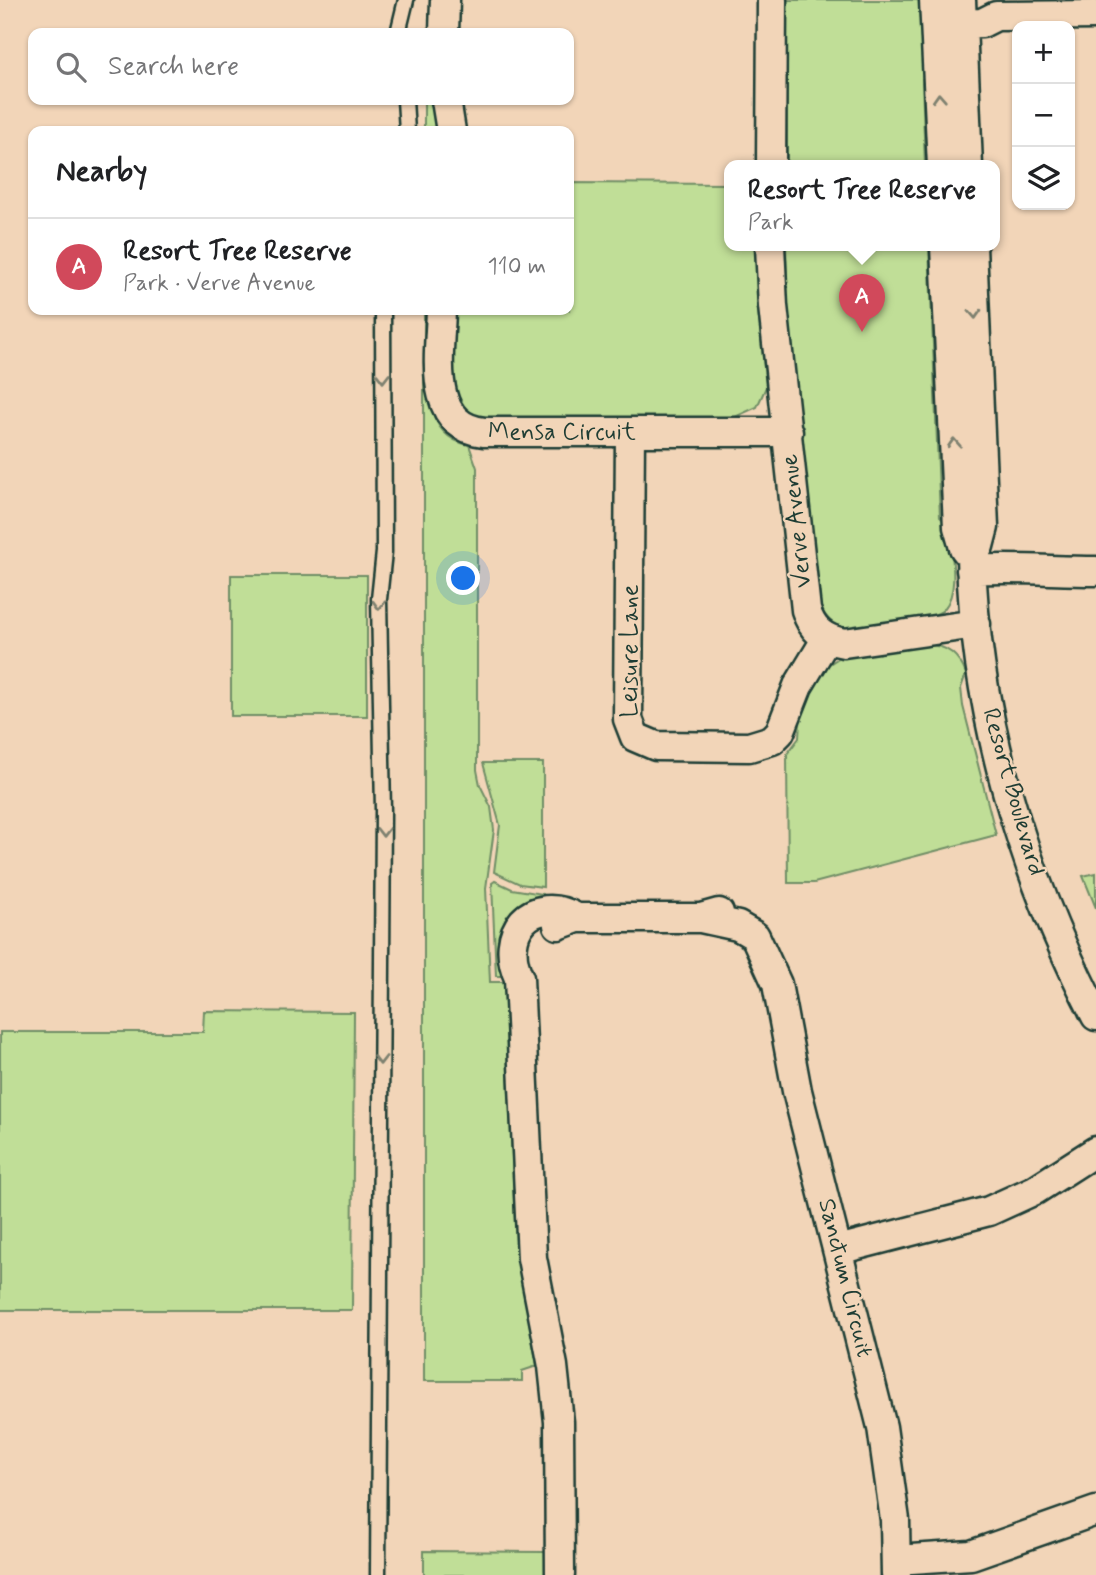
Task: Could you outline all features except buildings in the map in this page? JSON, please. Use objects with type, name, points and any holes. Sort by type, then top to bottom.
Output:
[{"type":"street","points":[[444,0],[444,28]]},
{"type":"street","points":[[771,160],[772,0]]},
{"type":"street","points":[[948,11],[981,9],[996,16],[1096,16]]},
{"type":"street","points":[[942,160],[948,11]]},
{"type":"street","points":[[948,11],[967,160]]},
{"type":"street","points":[[447,105],[450,126]]},
{"type":"street","name":"Verve Avenue","points":[[770,251],[773,306],[806,610],[812,626],[827,638]]},
{"type":"street","name":"Resort Boulevard","points":[[945,251],[969,489],[983,537],[972,570],[976,624],[998,752],[1020,831],[1051,918],[1096,1016]]},
{"type":"street","name":"Resort Boulevard","points":[[969,489],[972,251]]},
{"type":"street","name":"Mensa Circuit","points":[[441,315],[442,400],[449,414],[461,426],[484,432],[788,432]]},
{"type":"street","name":"Leisure Lane","points":[[630,432],[628,719],[635,737],[643,743],[662,747],[749,747],[772,740],[780,732],[798,685],[827,638]]},
{"type":"street","points":[[972,570],[1016,578],[1032,570],[1096,571]]},
{"type":"street","points":[[827,638],[856,642],[976,624]]},
{"type":"street","name":"Sanctum Circuit","points":[[560,1575],[559,1422],[553,1366],[532,1258],[519,978],[510,954],[511,943],[521,923],[530,916],[553,911],[566,912],[577,918],[701,918],[726,912],[737,913],[767,930],[780,960],[777,984],[788,1054],[886,1446],[896,1568]]},
{"type":"street","points":[[838,1250],[989,1211],[1035,1190],[1096,1151]]},
{"type":"street","points":[[896,1568],[971,1555],[1096,1511]]},
{"type":"lane","points":[[399,28],[405,0]]},
{"type":"lane","points":[[405,105],[407,126]]},
{"type":"lane","points":[[378,1575],[383,811],[379,611],[384,551],[383,315]]},
{"type":"green space","points":[[786,0],[925,0],[927,72],[922,79],[925,160],[787,160]]},
{"type":"green space","points":[[424,105],[433,105],[438,126],[424,126]]},
{"type":"green space","points":[[574,183],[724,184],[724,251],[756,251],[757,300],[766,387],[757,407],[735,417],[480,416],[467,411],[460,403],[452,379],[452,315],[574,315]]},
{"type":"green space","points":[[786,251],[929,251],[940,517],[949,525],[953,568],[949,601],[938,613],[896,624],[853,629],[833,623],[821,608],[788,311]]},
{"type":"green space","points":[[424,315],[429,315],[427,368],[431,409],[439,425],[451,438],[469,445],[477,468],[477,770],[480,785],[491,807],[494,830],[486,888],[490,982],[504,982],[516,1245],[537,1366],[522,1371],[522,1381],[424,1381]]},
{"type":"green space","points":[[231,575],[367,575],[367,716],[231,716]]},
{"type":"green space","points":[[927,645],[947,649],[960,662],[966,674],[961,688],[963,706],[996,835],[814,883],[788,883],[787,754],[799,738],[801,706],[821,672],[840,657]]},
{"type":"green space","points":[[483,763],[543,763],[543,887],[520,884],[494,872],[500,825]]},
{"type":"green space","points":[[1096,873],[1096,908],[1083,876]]},
{"type":"green space","points":[[495,881],[512,889],[543,894],[543,903],[503,942],[503,976],[496,976],[492,883]]},
{"type":"green space","points":[[204,1011],[354,1012],[352,1310],[0,1310],[0,1032],[203,1032]]},
{"type":"green space","points":[[424,1551],[545,1552],[545,1575],[424,1575]]},
{"type":"place","name":"Resort Tree Reserve","points":[[862,332]]}]
